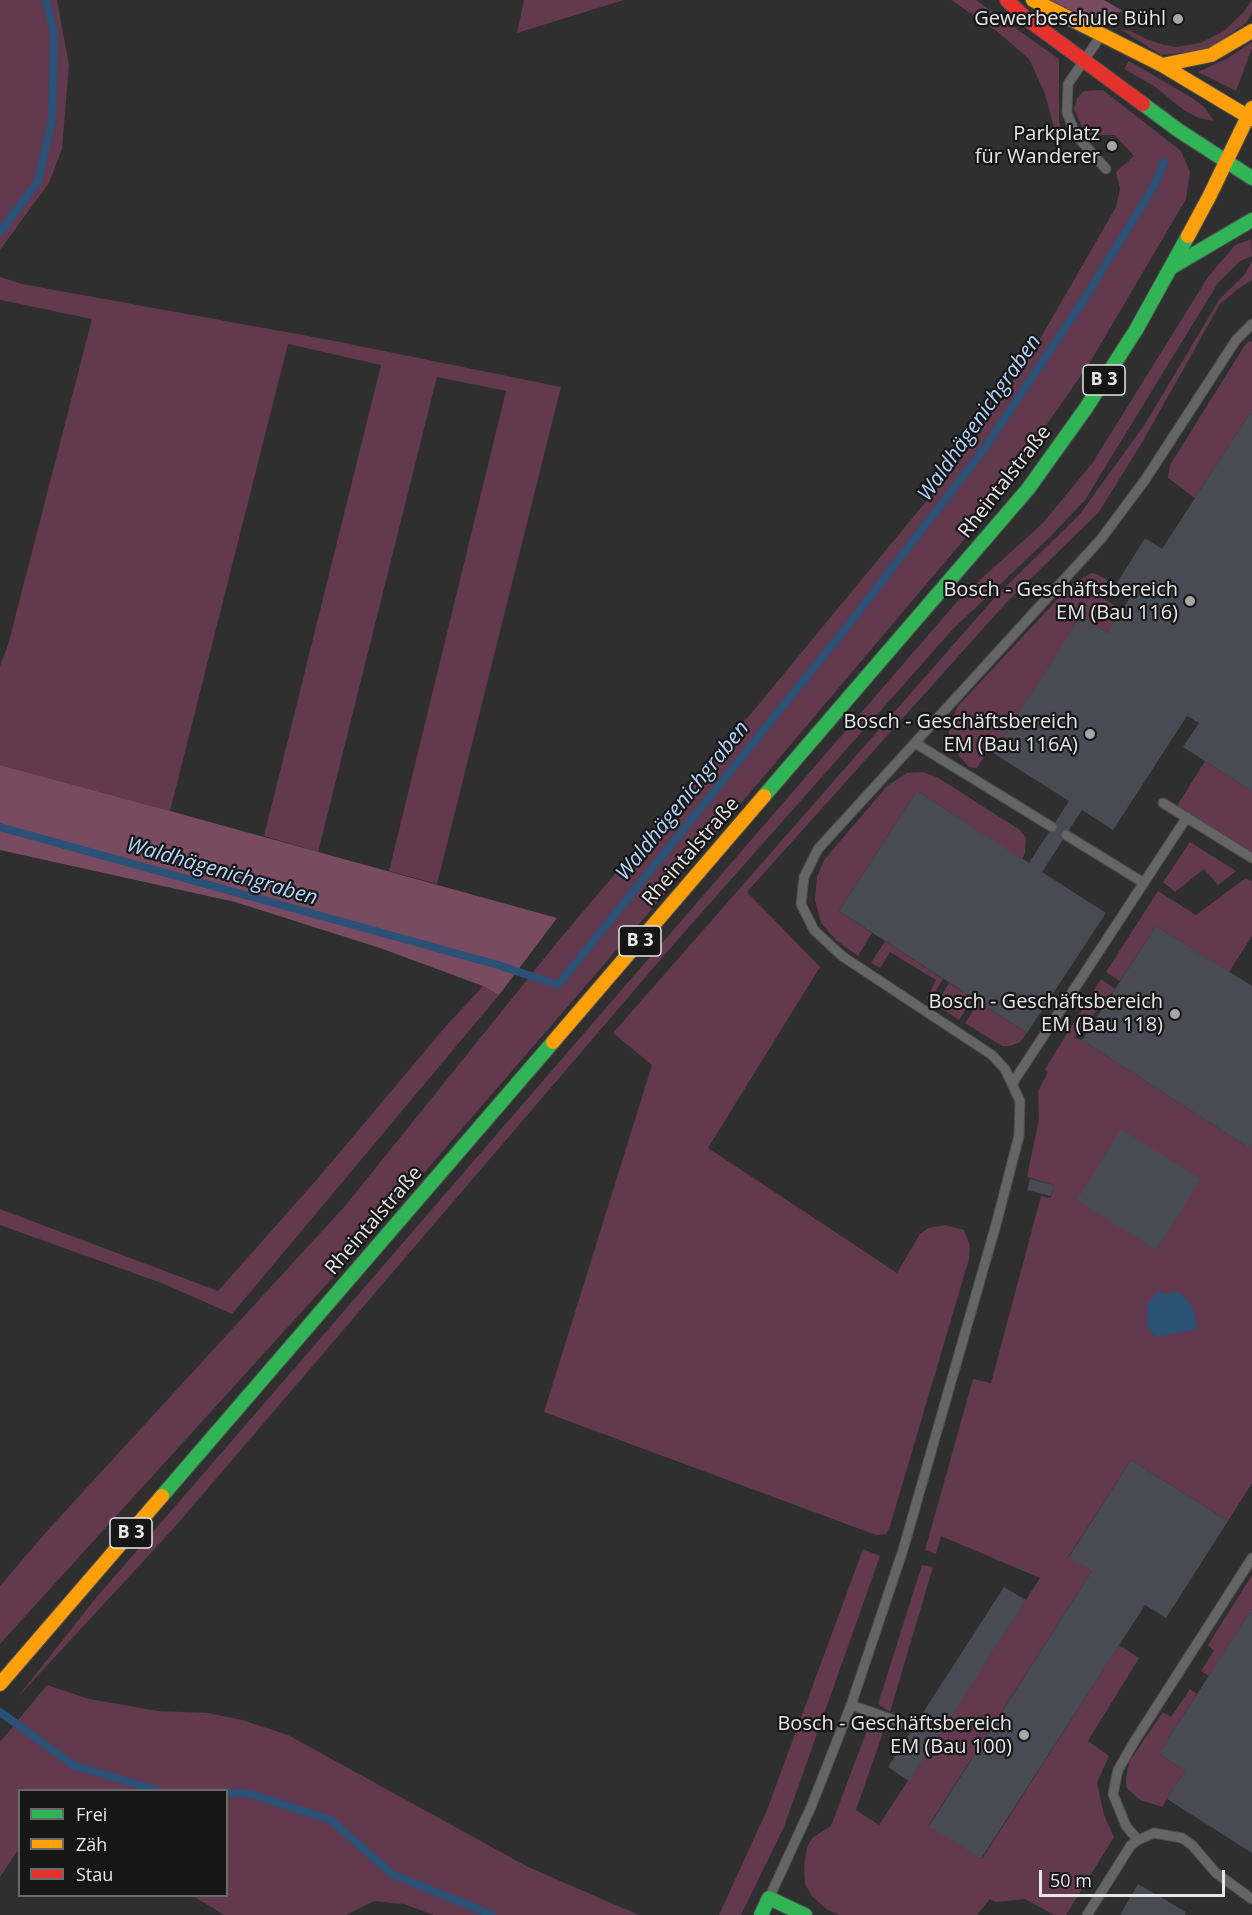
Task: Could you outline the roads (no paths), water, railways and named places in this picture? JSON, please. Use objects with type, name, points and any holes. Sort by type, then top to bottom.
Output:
[{"type":"main road","points":[[1007,0],[1022,15],[1085,61],[1226,163],[1252,178]]},
{"type":"main road","points":[[1034,0],[1162,65],[1251,114]]},
{"type":"main road","points":[[1162,65],[1211,55],[1230,46],[1252,31]]},
{"type":"main road","name":"Rheintalstraße","points":[[4,1679],[1028,489],[1117,360],[1172,267],[1251,114]]},
{"type":"main road","points":[[1172,267],[1252,220]]},
{"type":"main road","points":[[761,1915],[769,1898],[805,1915]]},
{"type":"lane","points":[[1101,35],[1068,84],[1067,113],[1076,135],[1106,170]]},
{"type":"lane","points":[[769,1898],[811,1807],[851,1705],[903,1550],[1019,1136],[1020,1101],[1005,1070],[992,1055],[842,956],[814,930],[801,903],[804,877],[818,849],[1101,539],[1145,480],[1236,340],[1252,324]]},
{"type":"lane","points":[[915,743],[1052,827]]},
{"type":"lane","points":[[1163,803],[1252,858]]},
{"type":"lane","points":[[1012,1084],[1187,817]]},
{"type":"lane","points":[[1066,836],[1144,883]]},
{"type":"lane","points":[[1138,1840],[1126,1826],[1113,1794],[1118,1770],[1252,1558]]},
{"type":"lane","points":[[851,1705],[911,1725]]},
{"type":"lane","points":[[1087,1915],[1124,1856],[1138,1840],[1154,1833],[1182,1838],[1192,1845],[1216,1873],[1252,1899]]},
{"type":"water","points":[[1158,1291],[1167,1294],[1176,1291],[1184,1296],[1194,1310],[1197,1329],[1156,1337],[1148,1328],[1147,1314],[1148,1303]]},
{"type":"waterway","points":[[0,232],[38,181],[52,120],[54,33],[46,0]]},
{"type":"waterway","name":"Waldhägenichgraben","points":[[0,827],[498,965],[558,985],[849,624],[984,449],[1083,301],[1155,184],[1164,162]]},
{"type":"waterway","points":[[0,1712],[73,1765],[153,1789]]},
{"type":"waterway","points":[[228,1793],[250,1794],[331,1820],[392,1874],[492,1915]]},
{"type":"place","name":"Gewerbeschule Bühl","points":[[1178,19]]},
{"type":"place","name":"Parkplatz für Wanderer","points":[[1112,146]]},
{"type":"place","name":"Bosch - Geschäftsbereich EM (Bau 116)","points":[[1190,601]]},
{"type":"place","name":"Bosch - Geschäftsbereich EM (Bau 116A)","points":[[1090,734]]},
{"type":"place","name":"Bosch - Geschäftsbereich EM (Bau 118)","points":[[1175,1014]]},
{"type":"place","name":"Bosch - Geschäftsbereich EM (Bau 100)","points":[[1024,1735]]}]
